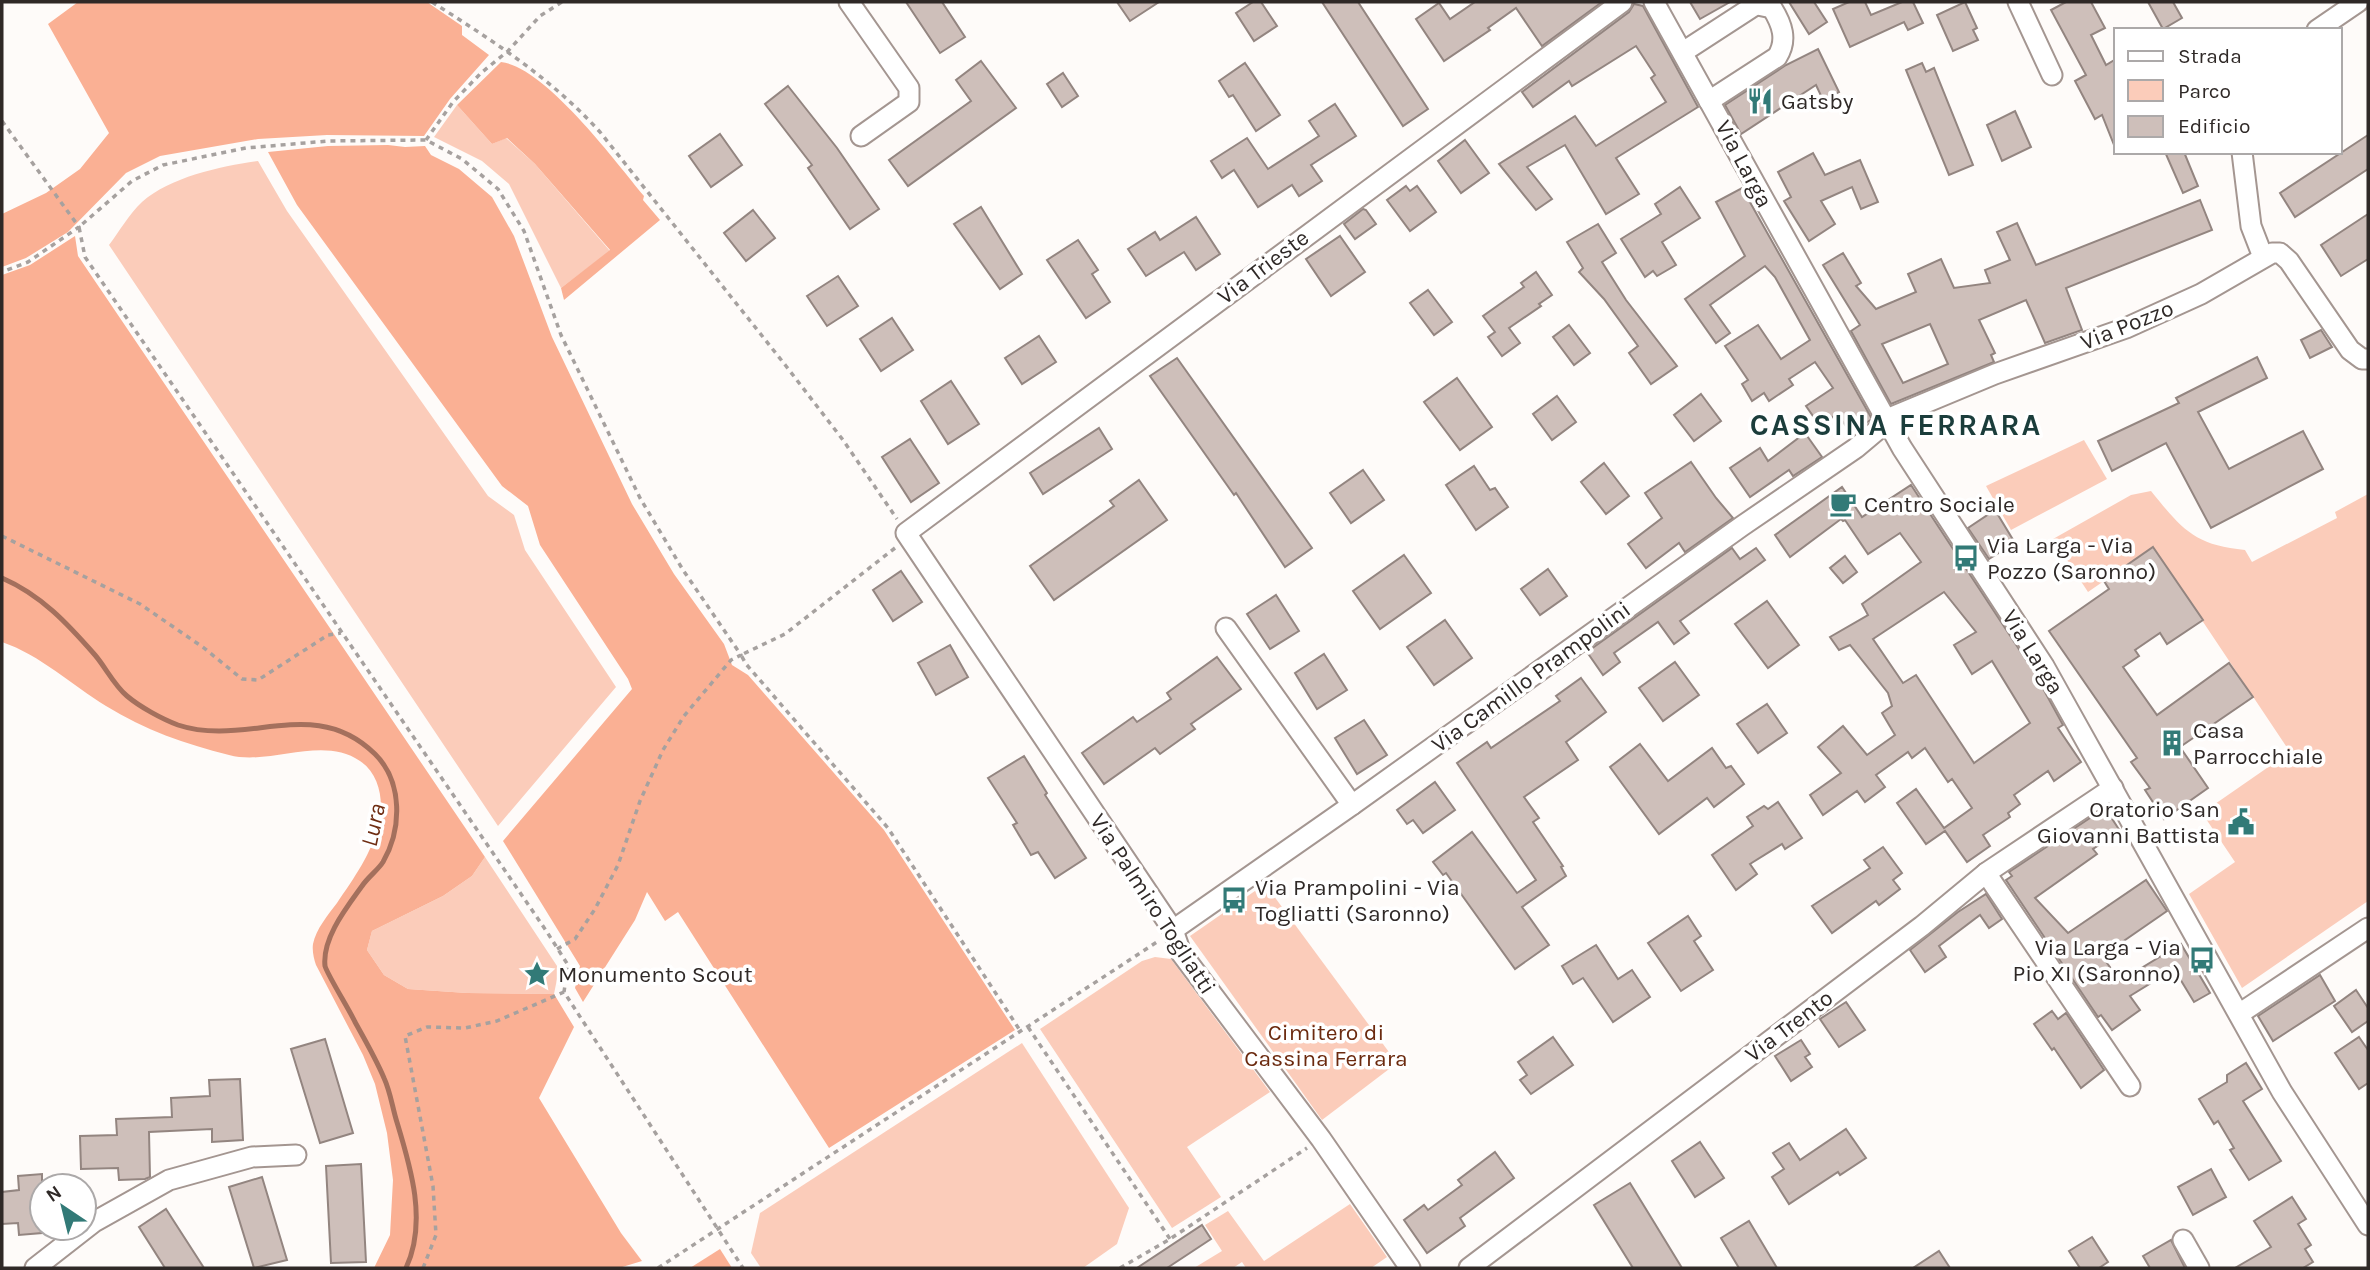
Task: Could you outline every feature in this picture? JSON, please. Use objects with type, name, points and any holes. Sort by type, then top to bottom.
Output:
[{"type":"street","points":[[849,2],[909,88],[909,102],[860,136]]},
{"type":"street","name":"Via Trieste","points":[[906,533],[1622,2]]},
{"type":"street","name":"Via Larga","points":[[1654,2],[1902,449],[2044,666],[2308,1135],[2368,1225]]},
{"type":"street","points":[[2018,2],[2052,75]]},
{"type":"street","points":[[1683,52],[1759,4],[1772,8],[1781,23],[1784,42],[1777,57],[1709,101]]},
{"type":"street","points":[[2319,28],[2347,5]]},
{"type":"street","points":[[2242,154],[2251,226],[2263,257],[2276,252],[2289,261],[2350,350],[2368,359]]},
{"type":"street","name":"Via Pozzo","points":[[1887,422],[1902,411],[1995,374],[2126,328],[2201,294],[2263,257]]},
{"type":"street","name":"Via Camillo Prampolini","points":[[1174,930],[1352,806],[1742,526],[1856,449],[1887,422]]},
{"type":"street","name":"Via Palmiro Togliatti","points":[[906,533],[1174,930],[1181,953],[1321,1139],[1410,1268]]},
{"type":"street","points":[[1226,628],[1352,806]]},
{"type":"street","name":"Via Trento","points":[[1469,1268],[1922,926],[1986,873],[2113,788]]},
{"type":"street","points":[[1986,873],[2130,1086]]},
{"type":"street","points":[[2239,1014],[2368,928]]},
{"type":"street","points":[[35,1268],[94,1222],[169,1180],[252,1157],[296,1155]]},
{"type":"street","points":[[2183,1240],[2199,1268]]},
{"type":"path","points":[[432,2],[508,51],[574,103],[623,159],[843,440],[906,533],[898,547],[785,634],[731,660],[684,716],[663,750],[640,801],[618,865],[595,909],[575,939],[558,948]]},
{"type":"path","points":[[426,140],[453,102],[481,73],[508,51],[540,16],[562,2]]},
{"type":"path","points":[[2,121],[79,228],[85,257],[558,948],[568,965],[564,992],[743,1268]]},
{"type":"path","points":[[2,272],[28,262],[79,228],[132,181],[163,165],[246,148],[387,139],[405,142],[426,140],[462,159],[498,189],[524,231],[561,335],[640,498],[683,570],[746,664],[888,828],[1021,1032]]},
{"type":"path","points":[[2,536],[140,604],[204,648],[242,679],[258,680],[328,635],[343,634]]},
{"type":"path","points":[[658,1268],[1174,930]]},
{"type":"path","points":[[423,1268],[436,1235],[433,1186],[405,1036],[427,1027],[465,1028],[497,1021],[564,992]]},
{"type":"path","points":[[1028,1027],[1170,1238]]},
{"type":"path","points":[[1119,1268],[1170,1238],[1321,1139]]},
{"type":"green space","points":[[457,105],[492,144],[506,138],[535,164],[610,251],[561,288],[509,184],[482,161],[434,137]]},
{"type":"green space","points":[[258,161],[287,211],[488,496],[514,515],[525,550],[616,687],[498,826],[109,245],[128,217],[154,193],[182,179]]},
{"type":"green space","points":[[2084,440],[2107,479],[2011,530],[1986,486]]},
{"type":"green space","points":[[2151,491],[2190,533],[2213,544],[2245,550],[2252,562],[2337,518],[2335,512],[2368,494],[2368,901],[2242,988],[2189,894],[2235,862],[2202,813],[2290,752],[2153,547],[2088,592],[2053,539],[2131,495]]},
{"type":"green space","points":[[485,857],[559,969],[554,994],[408,989],[384,975],[367,950],[372,931],[443,896],[472,876]]},
{"type":"green space","name":"Cimitero di Cassina Ferrara","points":[[1265,884],[1397,1063],[1322,1120],[1190,936]]},
{"type":"green space","points":[[1155,957],[1171,959],[1270,1092],[1187,1147],[1221,1197],[1172,1228],[1040,1029],[1142,961]]},
{"type":"green space","points":[[1022,1043],[1129,1208],[1117,1244],[1083,1268],[761,1268],[751,1253],[760,1213]]},
{"type":"green space","points":[[1350,1204],[1387,1257],[1371,1268],[1246,1268],[1242,1262],[1233,1268],[1194,1268],[1222,1251],[1205,1225],[1228,1211],[1264,1261]]},
{"type":"shaded area","points":[[78,2],[427,2],[462,26],[462,35],[489,55],[450,99],[424,136],[327,135],[258,139],[160,156],[126,173],[68,232],[26,258],[2,267],[2,214],[46,193],[80,169],[109,133],[48,24]]},
{"type":"shaded area","points":[[501,62],[519,68],[558,97],[616,161],[660,220],[564,300],[561,288],[610,250],[535,164],[507,138],[492,144],[457,105]]},
{"type":"shaded area","points":[[328,146],[425,146],[431,155],[459,169],[492,197],[514,236],[552,337],[632,504],[674,574],[724,644],[732,665],[748,675],[884,830],[1015,1030],[829,1148],[678,912],[665,921],[647,892],[635,920],[583,1002],[575,988],[580,966],[503,841],[632,689],[540,545],[528,506],[502,486],[297,205],[268,152]]},
{"type":"shaded area","points":[[75,236],[78,256],[485,857],[472,876],[443,896],[372,931],[367,950],[384,975],[408,989],[554,994],[574,1027],[539,1098],[621,1233],[642,1261],[619,1268],[374,1268],[390,1235],[393,1180],[387,1133],[375,1084],[363,1055],[316,965],[313,949],[320,928],[356,875],[376,834],[380,798],[372,773],[360,761],[329,751],[245,757],[181,741],[121,715],[43,662],[2,642],[2,275],[30,265]]},
{"type":"shaded area","points":[[720,1249],[732,1268],[690,1268]]},
{"type":"building","points":[[906,2],[942,2],[965,37],[940,53]]},
{"type":"building","points":[[1117,2],[1159,2],[1130,21]]},
{"type":"building","points":[[1253,2],[1261,2],[1277,26],[1254,41],[1236,13]]},
{"type":"building","points":[[1322,2],[1358,2],[1428,109],[1403,126]]},
{"type":"building","points":[[1475,2],[1602,2],[1542,46],[1516,8],[1488,28],[1490,30],[1444,61],[1416,19],[1439,3],[1450,19]]},
{"type":"building","points":[[1690,2],[1730,2],[1700,19]]},
{"type":"building","points":[[1789,2],[1814,2],[1827,22],[1809,34]]},
{"type":"building","points":[[1849,2],[1865,2],[1871,15],[1902,2],[1913,2],[1923,23],[1908,30],[1904,22],[1850,47],[1833,9]]},
{"type":"building","points":[[1965,2],[1977,28],[1973,30],[1978,40],[1953,51],[1937,15]]},
{"type":"building","points":[[2066,2],[2091,2],[2105,28],[2091,35],[2106,65],[2114,60],[2114,145],[2102,115],[2095,119],[2075,81],[2086,75],[2051,10]]},
{"type":"building","points":[[2148,2],[2173,2],[2182,18],[2162,28]]},
{"type":"building","points":[[1634,4],[1643,6],[1698,107],[1616,158],[1639,194],[1606,214],[1565,145],[1527,167],[1552,199],[1536,210],[1499,164],[1575,116],[1596,146],[1666,102],[1651,78],[1655,75],[1636,46],[1572,86],[1569,81],[1533,107],[1522,92],[1629,12]]},
{"type":"building","points":[[1818,49],[1839,92],[1823,100],[1816,85],[1741,134],[1725,105],[1786,65]]},
{"type":"building","points":[[981,61],[1016,108],[908,186],[889,160],[971,101],[956,80]]},
{"type":"building","points":[[1245,63],[1280,115],[1256,131],[1233,95],[1229,97],[1219,81]]},
{"type":"building","points":[[1922,63],[1926,72],[1934,68],[1973,165],[1949,175],[1906,70]]},
{"type":"building","points":[[1063,73],[1078,96],[1062,107],[1047,84]]},
{"type":"building","points":[[788,86],[837,148],[879,209],[850,229],[808,168],[812,165],[765,104]]},
{"type":"building","points":[[1335,104],[1356,136],[1311,165],[1322,181],[1299,196],[1292,185],[1258,207],[1234,170],[1222,178],[1211,161],[1247,138],[1268,169],[1319,136],[1309,121]]},
{"type":"building","points":[[2015,111],[2031,147],[2002,161],[1987,125]]},
{"type":"building","points":[[720,134],[742,165],[711,187],[689,156]]},
{"type":"building","points":[[2368,135],[2368,169],[2295,217],[2280,193]]},
{"type":"building","points":[[1465,140],[1489,173],[1461,193],[1438,161]]},
{"type":"building","points":[[1813,153],[1825,175],[1860,160],[1878,202],[1861,209],[1852,187],[1821,201],[1835,224],[1809,241],[1784,201],[1791,197],[1778,172]]},
{"type":"building","points":[[2166,154],[2185,154],[2198,186],[2183,193]]},
{"type":"building","points":[[1406,186],[1410,191],[1417,186],[1436,212],[1410,231],[1387,200]]},
{"type":"building","points":[[1680,187],[1700,218],[1662,242],[1676,265],[1657,276],[1653,271],[1645,277],[1621,239],[1661,214],[1655,204]]},
{"type":"building","points":[[1742,188],[1872,419],[1851,433],[1837,414],[1820,426],[1806,406],[1833,388],[1815,362],[1789,379],[1793,385],[1769,401],[1764,393],[1752,401],[1742,384],[1748,380],[1725,346],[1758,325],[1781,359],[1810,340],[1775,277],[1765,266],[1710,305],[1730,333],[1716,343],[1685,299],[1745,256],[1716,202]]},
{"type":"building","points":[[2200,200],[2212,230],[2066,288],[2082,330],[2045,343],[2026,300],[1979,320],[1995,353],[1991,355],[1994,362],[1891,404],[1851,331],[1860,325],[1823,265],[1843,253],[1861,283],[1856,286],[1876,309],[1916,292],[1908,274],[1941,259],[1954,288],[1990,283],[1985,270],[2010,260],[1997,232],[2017,223],[2036,265]],"holes":[[[1930,324],[1948,364],[1903,383],[1882,344]]]},
{"type":"building","points":[[981,207],[1022,274],[1000,289],[954,224]]},
{"type":"building","points":[[1363,209],[1376,224],[1355,239],[1344,224]]},
{"type":"building","points":[[753,210],[775,238],[746,261],[724,233]]},
{"type":"building","points":[[2368,214],[2368,259],[2341,276],[2321,245]]},
{"type":"building","points":[[1196,217],[1220,254],[1196,270],[1184,252],[1146,276],[1128,249],[1155,232],[1160,240]]},
{"type":"building","points":[[1598,224],[1616,253],[1602,262],[1626,300],[1677,366],[1651,384],[1629,353],[1638,346],[1604,299],[1579,272],[1583,268],[1567,242]]},
{"type":"building","points":[[1340,236],[1365,272],[1331,296],[1306,259]]},
{"type":"building","points":[[1078,240],[1098,270],[1092,274],[1110,302],[1086,318],[1047,260]]},
{"type":"building","points":[[1536,272],[1552,295],[1509,328],[1520,343],[1502,356],[1488,337],[1495,332],[1483,316],[1524,287],[1521,283]]},
{"type":"building","points":[[838,276],[858,306],[827,326],[807,296]]},
{"type":"building","points":[[1428,290],[1452,322],[1434,335],[1410,303]]},
{"type":"building","points":[[892,318],[913,350],[881,371],[860,339]]},
{"type":"building","points":[[1569,325],[1590,353],[1574,365],[1553,337]]},
{"type":"building","points":[[2321,330],[2332,347],[2310,358],[2301,340]]},
{"type":"building","points":[[1039,336],[1056,362],[1022,384],[1005,358]]},
{"type":"building","points":[[2257,357],[2267,378],[2198,412],[2229,469],[2303,431],[2323,469],[2211,528],[2166,443],[2112,471],[2098,441],[2179,403],[2176,398]]},
{"type":"building","points":[[1177,358],[1312,548],[1285,567],[1236,493],[1234,495],[1150,376]]},
{"type":"building","points":[[1457,378],[1492,427],[1460,450],[1424,402]]},
{"type":"building","points":[[951,381],[979,424],[948,444],[921,401]]},
{"type":"building","points":[[1701,394],[1721,421],[1694,441],[1674,415]]},
{"type":"building","points":[[1557,396],[1576,422],[1552,440],[1533,414]]},
{"type":"building","points":[[1099,428],[1112,449],[1043,494],[1030,473]]},
{"type":"building","points":[[1805,433],[1822,457],[1793,476],[1789,470],[1750,497],[1730,468],[1760,448],[1768,461]]},
{"type":"building","points":[[910,439],[939,483],[911,502],[882,457]]},
{"type":"building","points":[[1691,462],[1733,518],[1685,552],[1679,543],[1646,568],[1628,544],[1662,518],[1645,493]]},
{"type":"building","points":[[1604,463],[1629,496],[1606,514],[1581,482]]},
{"type":"building","points":[[1474,466],[1490,490],[1495,488],[1508,507],[1476,530],[1446,485]]},
{"type":"building","points":[[1363,470],[1384,500],[1351,523],[1330,493]]},
{"type":"building","points":[[1139,480],[1167,520],[1054,600],[1030,566],[1114,506],[1110,501]]},
{"type":"building","points":[[1911,485],[2034,672],[2063,725],[2058,728],[2081,762],[2054,781],[2048,771],[2014,795],[2020,804],[2008,813],[2010,817],[1983,835],[1990,846],[1967,862],[1945,831],[1926,844],[1897,803],[1916,789],[1944,828],[1972,808],[1952,779],[1948,782],[1925,748],[1912,758],[1908,752],[1876,775],[1885,787],[1865,802],[1857,791],[1823,815],[1810,795],[1841,773],[1818,747],[1843,726],[1867,755],[1895,735],[1882,713],[1892,706],[1888,693],[1850,645],[1839,650],[1830,637],[1868,615],[1862,604],[1921,562],[1900,533],[1868,554],[1845,520],[1841,519],[1790,557],[1775,535],[1842,487],[1862,517]],"holes":[[[1944,592],[1976,632],[1954,645],[1972,674],[1992,661],[2030,723],[1974,763],[1916,675],[1903,683],[1873,639]]]},
{"type":"building","points":[[1995,510],[2015,543],[1989,559],[1968,528]]},
{"type":"building","points":[[2153,547],[2203,620],[2167,644],[2160,633],[2135,650],[2139,656],[2123,667],[2157,715],[2229,663],[2253,697],[2180,747],[2208,788],[2164,819],[2145,790],[2150,788],[2131,762],[2137,758],[2049,631],[2109,589],[2104,581]]},
{"type":"building","points":[[1732,548],[1740,559],[1756,548],[1765,560],[1680,621],[1689,633],[1674,644],[1658,622],[1614,653],[1620,662],[1603,675],[1587,652]]},
{"type":"building","points":[[1404,555],[1431,593],[1380,629],[1353,591]]},
{"type":"building","points":[[1845,556],[1857,572],[1843,583],[1830,568]]},
{"type":"building","points":[[1548,569],[1567,596],[1540,615],[1521,589]]},
{"type":"building","points":[[901,571],[922,602],[893,621],[873,590]]},
{"type":"building","points":[[1276,595],[1299,631],[1270,649],[1247,614]]},
{"type":"building","points":[[1767,601],[1799,645],[1768,668],[1735,624]]},
{"type":"building","points":[[1445,620],[1472,658],[1434,685],[1407,647]]},
{"type":"building","points":[[950,645],[968,677],[936,695],[918,663]]},
{"type":"building","points":[[1324,654],[1347,690],[1317,709],[1295,673]]},
{"type":"building","points":[[1217,657],[1241,689],[1191,724],[1195,729],[1160,754],[1155,748],[1104,784],[1082,753],[1133,717],[1137,722],[1171,699],[1167,693]]},
{"type":"building","points":[[1675,662],[1699,695],[1663,721],[1639,688]]},
{"type":"building","points":[[1581,678],[1606,712],[1566,742],[1578,760],[1524,797],[1539,818],[1533,822],[1563,866],[1561,867],[1566,876],[1522,907],[1549,945],[1515,969],[1446,873],[1443,875],[1433,862],[1472,832],[1517,893],[1536,880],[1457,763],[1487,742],[1491,748],[1560,701],[1556,696]]},
{"type":"building","points":[[1767,704],[1787,733],[1758,753],[1737,724]]},
{"type":"building","points":[[1364,720],[1387,755],[1357,774],[1335,738]]},
{"type":"building","points":[[1640,744],[1668,781],[1712,748],[1726,768],[1731,766],[1744,784],[1714,807],[1707,798],[1659,834],[1610,767]]},
{"type":"building","points":[[1024,756],[1047,793],[1045,795],[1086,858],[1055,878],[1038,852],[1031,855],[1013,825],[1017,823],[988,778]]},
{"type":"building","points":[[1435,782],[1455,810],[1423,833],[1413,820],[1407,824],[1397,810]]},
{"type":"building","points":[[1778,802],[1802,838],[1785,849],[1782,844],[1750,864],[1757,874],[1736,890],[1712,855],[1753,826],[1747,817],[1764,806],[1768,809]]},
{"type":"building","points":[[2105,808],[2120,831],[2093,849],[2097,854],[2035,898],[2068,933],[2146,880],[2167,911],[2102,956],[2120,981],[2181,944],[2210,993],[2194,1002],[2174,969],[2130,996],[2140,1010],[2112,1030],[2101,1015],[2098,1017],[2006,880],[2012,876],[2009,872]]},
{"type":"building","points":[[1883,847],[1902,873],[1893,880],[1900,889],[1879,905],[1876,901],[1832,933],[1812,906],[1870,868],[1864,860]]},
{"type":"building","points":[[1986,894],[2002,919],[1989,928],[1980,915],[1939,946],[1946,957],[1925,972],[1910,950],[1958,912]]},
{"type":"building","points":[[1688,916],[1701,936],[1694,941],[1713,970],[1681,991],[1648,943]]},
{"type":"building","points":[[1596,945],[1618,979],[1632,970],[1650,997],[1613,1022],[1583,978],[1573,984],[1562,966]]},
{"type":"building","points":[[2320,975],[2335,1001],[2273,1041],[2258,1016]]},
{"type":"building","points":[[2356,990],[2368,1008],[2368,1021],[2352,1032],[2334,1006]]},
{"type":"building","points":[[1846,1002],[1865,1030],[1839,1047],[1820,1019]]},
{"type":"building","points":[[2052,1011],[2058,1019],[2066,1013],[2104,1070],[2081,1088],[2034,1024]]},
{"type":"building","points":[[1553,1037],[1573,1065],[1531,1094],[1520,1080],[1527,1075],[1518,1062]]},
{"type":"building","points":[[2359,1037],[2368,1050],[2368,1083],[2359,1089],[2335,1053]]},
{"type":"building","points":[[325,1039],[353,1133],[320,1143],[291,1049]]},
{"type":"building","points":[[1801,1040],[1810,1054],[1805,1057],[1812,1067],[1791,1081],[1775,1056]]},
{"type":"building","points":[[2246,1063],[2262,1089],[2243,1101],[2281,1161],[2249,1180],[2230,1150],[2234,1148],[2218,1121],[2214,1124],[2199,1099],[2227,1082],[2227,1075]]},
{"type":"building","points":[[240,1079],[243,1140],[212,1142],[212,1129],[149,1132],[150,1177],[119,1180],[118,1168],[81,1169],[80,1136],[117,1135],[116,1119],[172,1117],[171,1098],[210,1096],[209,1080]]},
{"type":"building","points":[[1846,1129],[1866,1158],[1840,1175],[1838,1172],[1789,1204],[1772,1177],[1784,1169],[1773,1153],[1789,1143],[1800,1160]]},
{"type":"building","points":[[1700,1142],[1724,1178],[1695,1197],[1672,1161]]},
{"type":"building","points":[[1495,1152],[1514,1178],[1460,1218],[1465,1226],[1427,1253],[1404,1220],[1424,1205],[1428,1210],[1462,1185],[1458,1180]]},
{"type":"building","points":[[361,1164],[366,1262],[331,1263],[326,1166]]},
{"type":"building","points":[[2211,1169],[2226,1197],[2193,1215],[2178,1187]]},
{"type":"building","points":[[28,1175],[28,1234],[19,1235],[18,1223],[2,1224],[2,1192],[19,1190],[18,1176]]},
{"type":"building","points":[[262,1177],[287,1260],[254,1268],[229,1187]]},
{"type":"building","points":[[1630,1183],[1682,1268],[1633,1268],[1594,1205]]},
{"type":"building","points":[[2292,1197],[2306,1219],[2298,1224],[2311,1245],[2305,1249],[2313,1262],[2303,1268],[2235,1268],[2271,1247],[2254,1221]]},
{"type":"building","points":[[166,1209],[204,1268],[165,1268],[139,1227]]},
{"type":"building","points":[[1749,1221],[1777,1268],[1739,1268],[1721,1238]]},
{"type":"building","points":[[1202,1225],[1211,1239],[1167,1268],[1137,1268]]},
{"type":"building","points":[[2092,1237],[2108,1262],[2099,1268],[2080,1268],[2069,1251]]},
{"type":"building","points":[[2171,1240],[2185,1268],[2150,1268],[2143,1256]]},
{"type":"building","points":[[1939,1251],[1950,1268],[1913,1268]]},
{"type":"waterway","name":"Lura","points":[[2,578],[53,611],[95,655],[122,692],[165,719],[178,725],[204,730],[229,731],[304,725],[328,727],[352,736],[375,754],[384,765],[395,792],[397,806],[394,835],[383,862],[349,903],[331,934],[325,966],[384,1078],[407,1155],[414,1193],[416,1231],[406,1268]]},
{"type":"place","name":"Gatsby","points":[[1760,101]]},
{"type":"place","name":"Centro Sociale","points":[[1843,504]]},
{"type":"place","name":"Via Larga - Via Pozzo (Saronno)","points":[[1966,558]]},
{"type":"place","name":"Casa Parrocchiale","points":[[2172,743]]},
{"type":"place","name":"Oratorio San Giovanni Battista","points":[[2241,822]]},
{"type":"place","name":"Via Prampolini - Via Togliatti (Saronno)","points":[[1234,900]]},
{"type":"place","name":"Via Larga - Via Pio XI (Saronno)","points":[[2202,960]]},
{"type":"place","name":"Monumento Scout","points":[[537,974]]},
{"type":"district","name":"CASSINA FERRARA","points":[[1896,425]]}]
